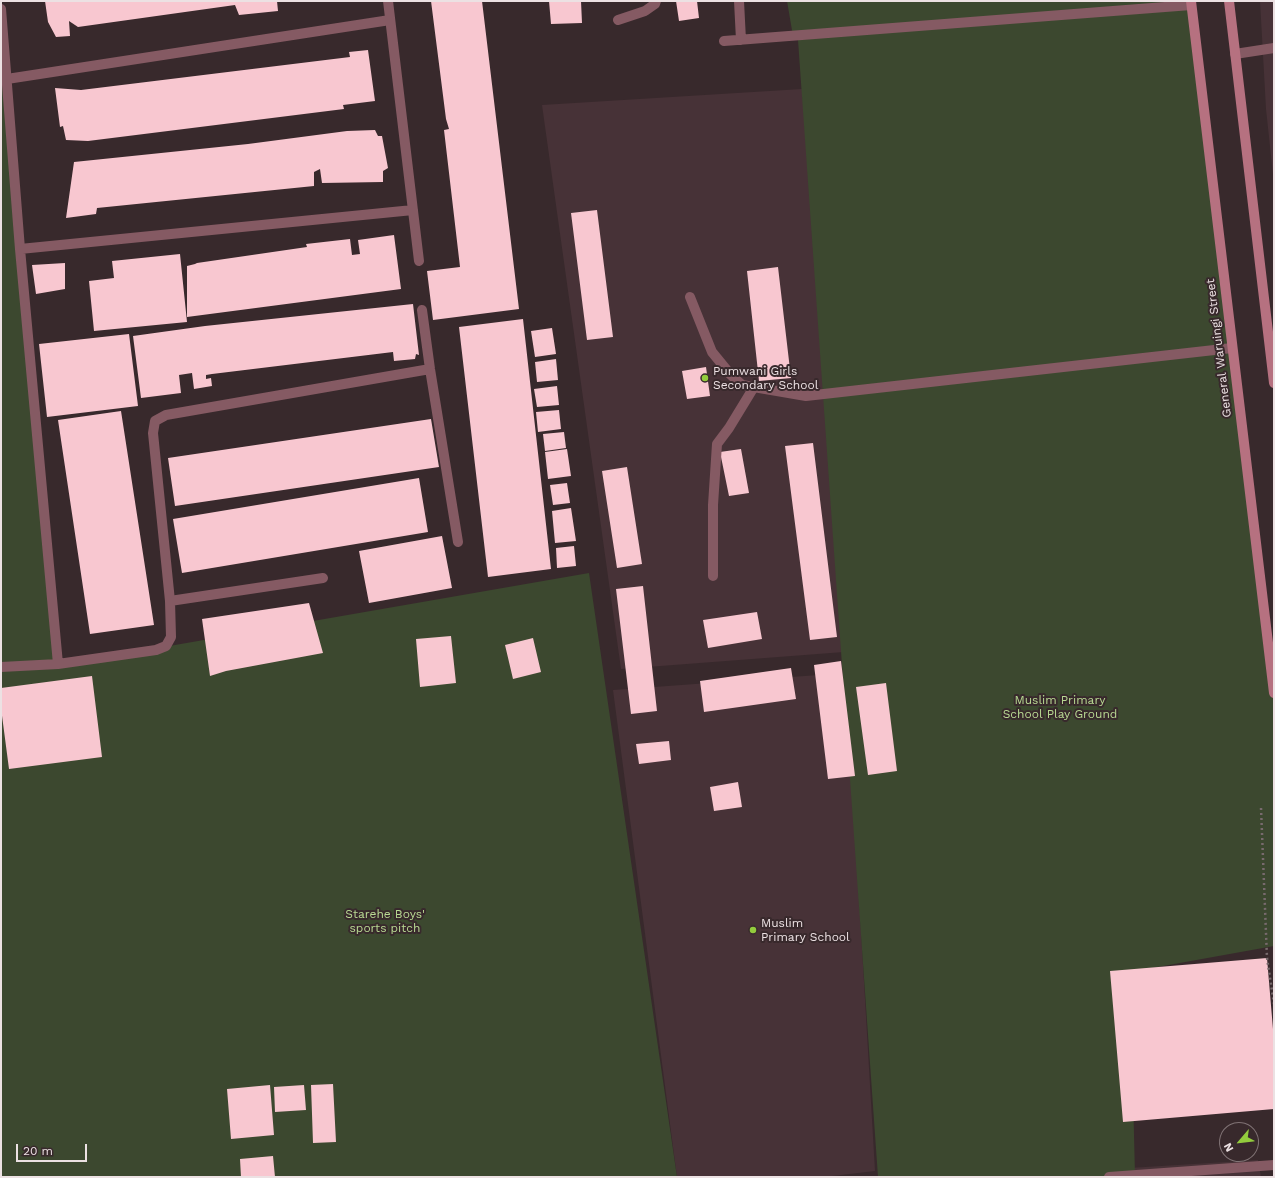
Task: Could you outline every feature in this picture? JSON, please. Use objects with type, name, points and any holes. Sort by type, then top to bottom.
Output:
[{"type":"main road","points":[[1229,1],[1274,383]]},
{"type":"main road","name":"General Waruingi Street","points":[[1191,3],[1274,693]]},
{"type":"lane","points":[[388,1],[419,261]]},
{"type":"lane","points":[[618,20],[645,11],[655,4],[656,1]]},
{"type":"lane","points":[[739,1],[741,40]]},
{"type":"lane","points":[[724,41],[1191,3]]},
{"type":"lane","points":[[1,9],[20,249],[58,664]]},
{"type":"lane","points":[[7,79],[390,20]]},
{"type":"lane","points":[[1235,54],[1274,48]]},
{"type":"lane","points":[[20,249],[413,210]]},
{"type":"lane","points":[[690,297],[712,352],[730,374],[742,385],[806,396],[1232,348]]},
{"type":"lane","points":[[422,310],[458,542]]},
{"type":"lane","points":[[1,667],[58,664],[156,650],[166,646],[171,637],[170,601],[153,434],[155,421],[166,415],[430,369]]},
{"type":"lane","points":[[713,576],[713,504],[717,444],[730,428],[754,387]]},
{"type":"lane","points":[[170,601],[323,578]]},
{"type":"lane","points":[[1109,1177],[1274,1165]]},
{"type":"path","points":[[1261,808],[1266,958],[1274,1004]]},
{"type":"shaded area","points":[[1260,1],[1274,1],[1274,184],[1266,109]]},
{"type":"shaded area","name":"Pumwani Girls Secondary School","points":[[802,89],[857,651],[621,669],[542,105]]},
{"type":"shaded area","name":"Muslim Primary School","points":[[846,673],[875,1171],[824,1177],[677,1177],[613,690]]},
{"type":"shaded area","points":[[1226,1162],[1258,1162],[1261,1177],[984,1177]]},
{"type":"green space","name":"Muslim Primary School Play Ground","points":[[787,1],[1173,1],[1174,6],[1191,5],[1274,693],[1274,946],[1130,972],[1135,1175],[1109,1177],[878,1177],[798,40],[793,36]]},
{"type":"green space","name":"Starehe Boys' sports pitch","points":[[1,58],[57,661],[106,657],[589,573],[677,1177],[1,1177]]},
{"type":"building","points":[[45,1],[277,1],[278,11],[239,15],[235,5],[78,27],[69,21],[70,36],[56,37],[48,22]]},
{"type":"building","points":[[431,1],[482,1],[519,309],[433,320],[427,271],[460,267],[444,130],[449,129],[446,119]]},
{"type":"building","points":[[549,1],[581,1],[582,23],[551,24]]},
{"type":"building","points":[[676,1],[697,1],[699,18],[679,21]]},
{"type":"building","points":[[368,50],[375,101],[343,105],[344,109],[88,141],[66,140],[63,126],[60,127],[55,88],[81,90],[350,57],[349,52]]},
{"type":"building","points":[[375,130],[378,136],[382,136],[388,168],[383,171],[383,182],[322,183],[320,169],[314,172],[314,186],[97,208],[96,214],[66,218],[74,162],[248,144],[347,131]]},
{"type":"building","points":[[597,210],[613,337],[587,340],[571,213]]},
{"type":"building","points":[[394,235],[401,289],[187,317],[187,266],[197,263],[307,247],[306,244],[350,239],[352,255],[360,254],[358,240]]},
{"type":"building","points":[[180,254],[187,322],[94,331],[89,281],[114,278],[112,261]]},
{"type":"building","points":[[65,263],[65,289],[36,294],[32,265]]},
{"type":"building","points":[[778,267],[791,378],[759,381],[747,271]]},
{"type":"building","points":[[413,304],[419,355],[416,354],[415,359],[394,361],[393,352],[212,374],[206,375],[206,379],[211,378],[212,386],[194,389],[192,373],[179,375],[181,393],[141,398],[133,336],[205,326]]},
{"type":"building","points":[[523,319],[551,569],[488,577],[459,327]]},
{"type":"building","points":[[552,328],[556,354],[535,357],[531,331]]},
{"type":"building","points":[[129,334],[138,406],[47,417],[39,344]]},
{"type":"building","points":[[556,359],[558,380],[537,382],[535,362]]},
{"type":"building","points":[[706,367],[710,396],[687,399],[682,371]]},
{"type":"building","points":[[557,386],[559,405],[537,407],[534,389]]},
{"type":"building","points":[[559,410],[561,429],[538,432],[536,412]]},
{"type":"building","points":[[121,411],[154,625],[90,634],[58,420]]},
{"type":"building","points":[[431,419],[439,467],[175,506],[168,458]]},
{"type":"building","points":[[564,432],[566,448],[545,451],[543,434]]},
{"type":"building","points":[[813,443],[837,637],[810,640],[785,446]]},
{"type":"building","points":[[567,449],[571,476],[548,479],[545,452]]},
{"type":"building","points":[[741,449],[749,493],[729,496],[720,452]]},
{"type":"building","points":[[627,467],[642,564],[617,568],[602,471]]},
{"type":"building","points":[[419,478],[428,532],[182,573],[173,519]]},
{"type":"building","points":[[567,483],[570,503],[553,505],[550,485]]},
{"type":"building","points":[[571,508],[576,541],[555,543],[552,511]]},
{"type":"building","points":[[442,536],[452,588],[369,603],[359,551]]},
{"type":"building","points":[[574,546],[576,566],[557,568],[556,548]]},
{"type":"building","points":[[643,586],[657,711],[631,714],[616,589]]},
{"type":"building","points":[[309,603],[323,653],[226,671],[210,676],[202,619]]},
{"type":"building","points":[[757,612],[762,639],[708,648],[703,620]]},
{"type":"building","points":[[451,636],[456,683],[420,687],[416,639]]},
{"type":"building","points":[[533,638],[541,672],[513,679],[505,645]]},
{"type":"building","points":[[841,661],[855,776],[828,779],[814,665]]},
{"type":"building","points":[[791,668],[796,699],[704,712],[700,681]]},
{"type":"building","points":[[92,676],[102,757],[9,769],[1,708],[1,688]]},
{"type":"building","points":[[886,683],[897,771],[868,775],[856,687]]},
{"type":"building","points":[[669,741],[671,760],[639,764],[636,744]]},
{"type":"building","points":[[738,782],[742,807],[714,811],[710,787]]},
{"type":"building","points":[[1267,958],[1274,1041],[1274,1109],[1123,1122],[1110,971]]},
{"type":"building","points":[[333,1084],[336,1142],[313,1143],[311,1085]]},
{"type":"building","points":[[270,1085],[274,1135],[231,1139],[227,1089]]},
{"type":"building","points":[[304,1085],[306,1110],[275,1112],[274,1087]]},
{"type":"building","points":[[273,1156],[275,1177],[241,1177],[240,1159]]},
{"type":"place","name":"Pumwani Girls Secondary School","points":[[705,378]]},
{"type":"place","name":"Muslim Primary School","points":[[753,930]]}]
